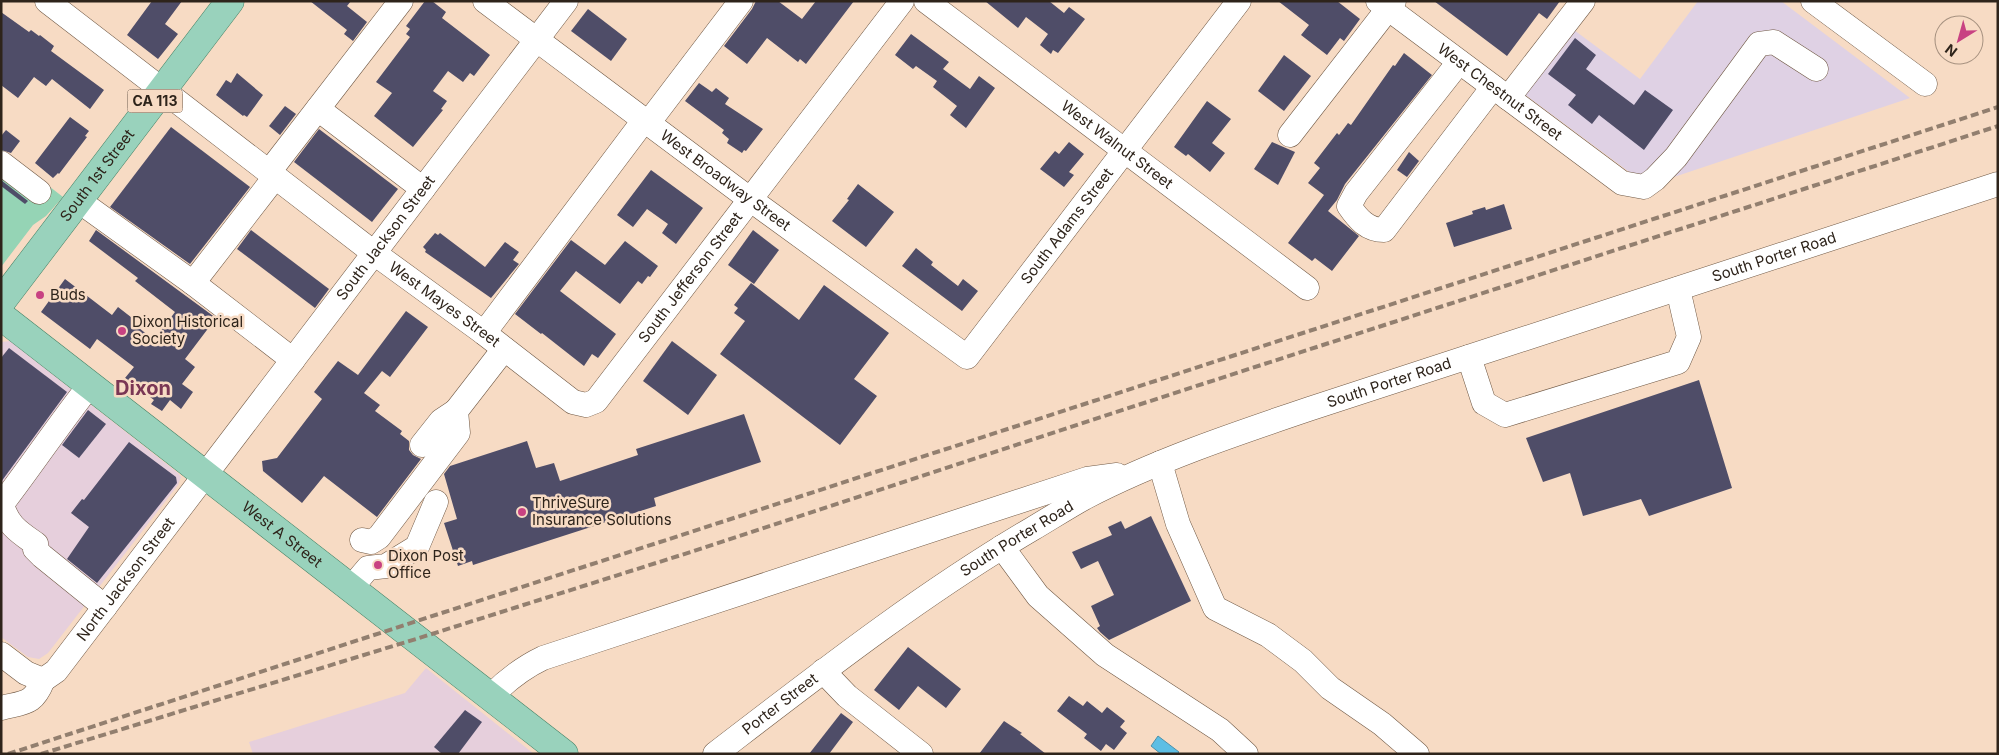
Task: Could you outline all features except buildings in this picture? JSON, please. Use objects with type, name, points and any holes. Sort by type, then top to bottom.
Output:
[{"type":"main road","name":"South 1st Street","points":[[1,302],[80,201],[230,1]]},
{"type":"main road","name":"West A Street","points":[[1,316],[564,754]]},
{"type":"street","points":[[192,283],[318,109],[401,1]]},
{"type":"street","name":"West Broadway Street","points":[[485,1],[647,120],[751,200],[967,357]]},
{"type":"street","name":"South Jackson Street","points":[[206,475],[566,1]]},
{"type":"street","points":[[484,333],[741,1]]},
{"type":"street","name":"South Jefferson Street","points":[[586,405],[596,400],[902,1]]},
{"type":"street","name":"West Walnut Street","points":[[926,1],[1307,288]]},
{"type":"street","name":"South Adams Street","points":[[967,357],[1239,1]]},
{"type":"street","points":[[1459,62],[1356,193],[1349,206],[1357,218],[1373,230],[1384,230],[1501,93],[1583,1]]},
{"type":"street","points":[[1814,1],[1925,84]]},
{"type":"street","name":"West Mayes Street","points":[[56,4],[162,90],[374,253],[484,333],[573,402],[586,405]]},
{"type":"street","points":[[1290,135],[1386,4]]},
{"type":"street","name":"West Chestnut Street","points":[[1386,4],[1459,62],[1622,183],[1644,187],[1655,179],[1676,157],[1759,44],[1774,42],[1816,69]]},
{"type":"street","points":[[318,109],[424,189]]},
{"type":"street","points":[[1,163],[39,192]]},
{"type":"street","name":"South Porter Road","points":[[823,671],[934,591],[1002,547],[1084,498],[1160,463],[1243,431],[1998,184]]},
{"type":"street","points":[[80,201],[293,360]]},
{"type":"street","points":[[1469,357],[1484,403],[1505,415],[1678,362],[1689,336],[1678,289]]},
{"type":"street","points":[[362,540],[371,542],[379,537],[458,434],[456,418],[504,348]]},
{"type":"street","points":[[90,385],[52,433],[46,447],[2,504],[5,518],[19,532],[36,544],[36,549],[42,556],[106,607]]},
{"type":"street","points":[[422,445],[441,421],[456,418]]},
{"type":"street","points":[[1160,463],[1178,524],[1215,608],[1268,635],[1303,661],[1330,688],[1382,724],[1418,754]]},
{"type":"street","points":[[491,696],[507,680],[526,666],[543,658],[1087,479],[1138,473]]},
{"type":"street","name":"North Jackson Street","points":[[1,708],[30,700],[37,694],[43,680],[56,671],[206,475]]},
{"type":"street","points":[[352,588],[368,568],[386,566],[417,547],[436,502]]},
{"type":"street","points":[[1002,547],[1038,596],[1105,655],[1220,730],[1246,754]]},
{"type":"street","points":[[1,654],[26,673],[43,680]]},
{"type":"street","points":[[823,671],[847,696],[920,754]]},
{"type":"street","name":"Porter Street","points":[[715,754],[823,671]]},
{"type":"shaded area","points":[[1698,1],[1781,1],[1910,98],[1668,179],[1644,183],[1524,94],[1574,30],[1640,79]]},
{"type":"shaded area","points":[[10,341],[181,477],[178,485],[48,653],[39,659],[28,657],[1,637],[1,342]]},
{"type":"shaded area","points":[[426,668],[534,754],[253,754],[249,742],[405,693]]},
{"type":"green space","points":[[1,149],[63,197],[46,216],[33,225],[1,267]]},
{"type":"water","points":[[1158,736],[1179,752],[1177,754],[1161,754],[1151,746]]},
{"type":"railway","points":[[8,754],[1998,107]]},
{"type":"railway","points":[[41,754],[416,639],[694,551],[1998,126]]},
{"type":"place","name":"Buds","points":[[40,295]]},
{"type":"place","name":"Dixon Historical Society","points":[[122,331]]},
{"type":"place","name":"ThriveSure Insurance Solutions","points":[[522,512]]},
{"type":"place","name":"Dixon Post Office","points":[[378,565]]},
{"type":"district","name":"Dixon","points":[[143,388]]}]
